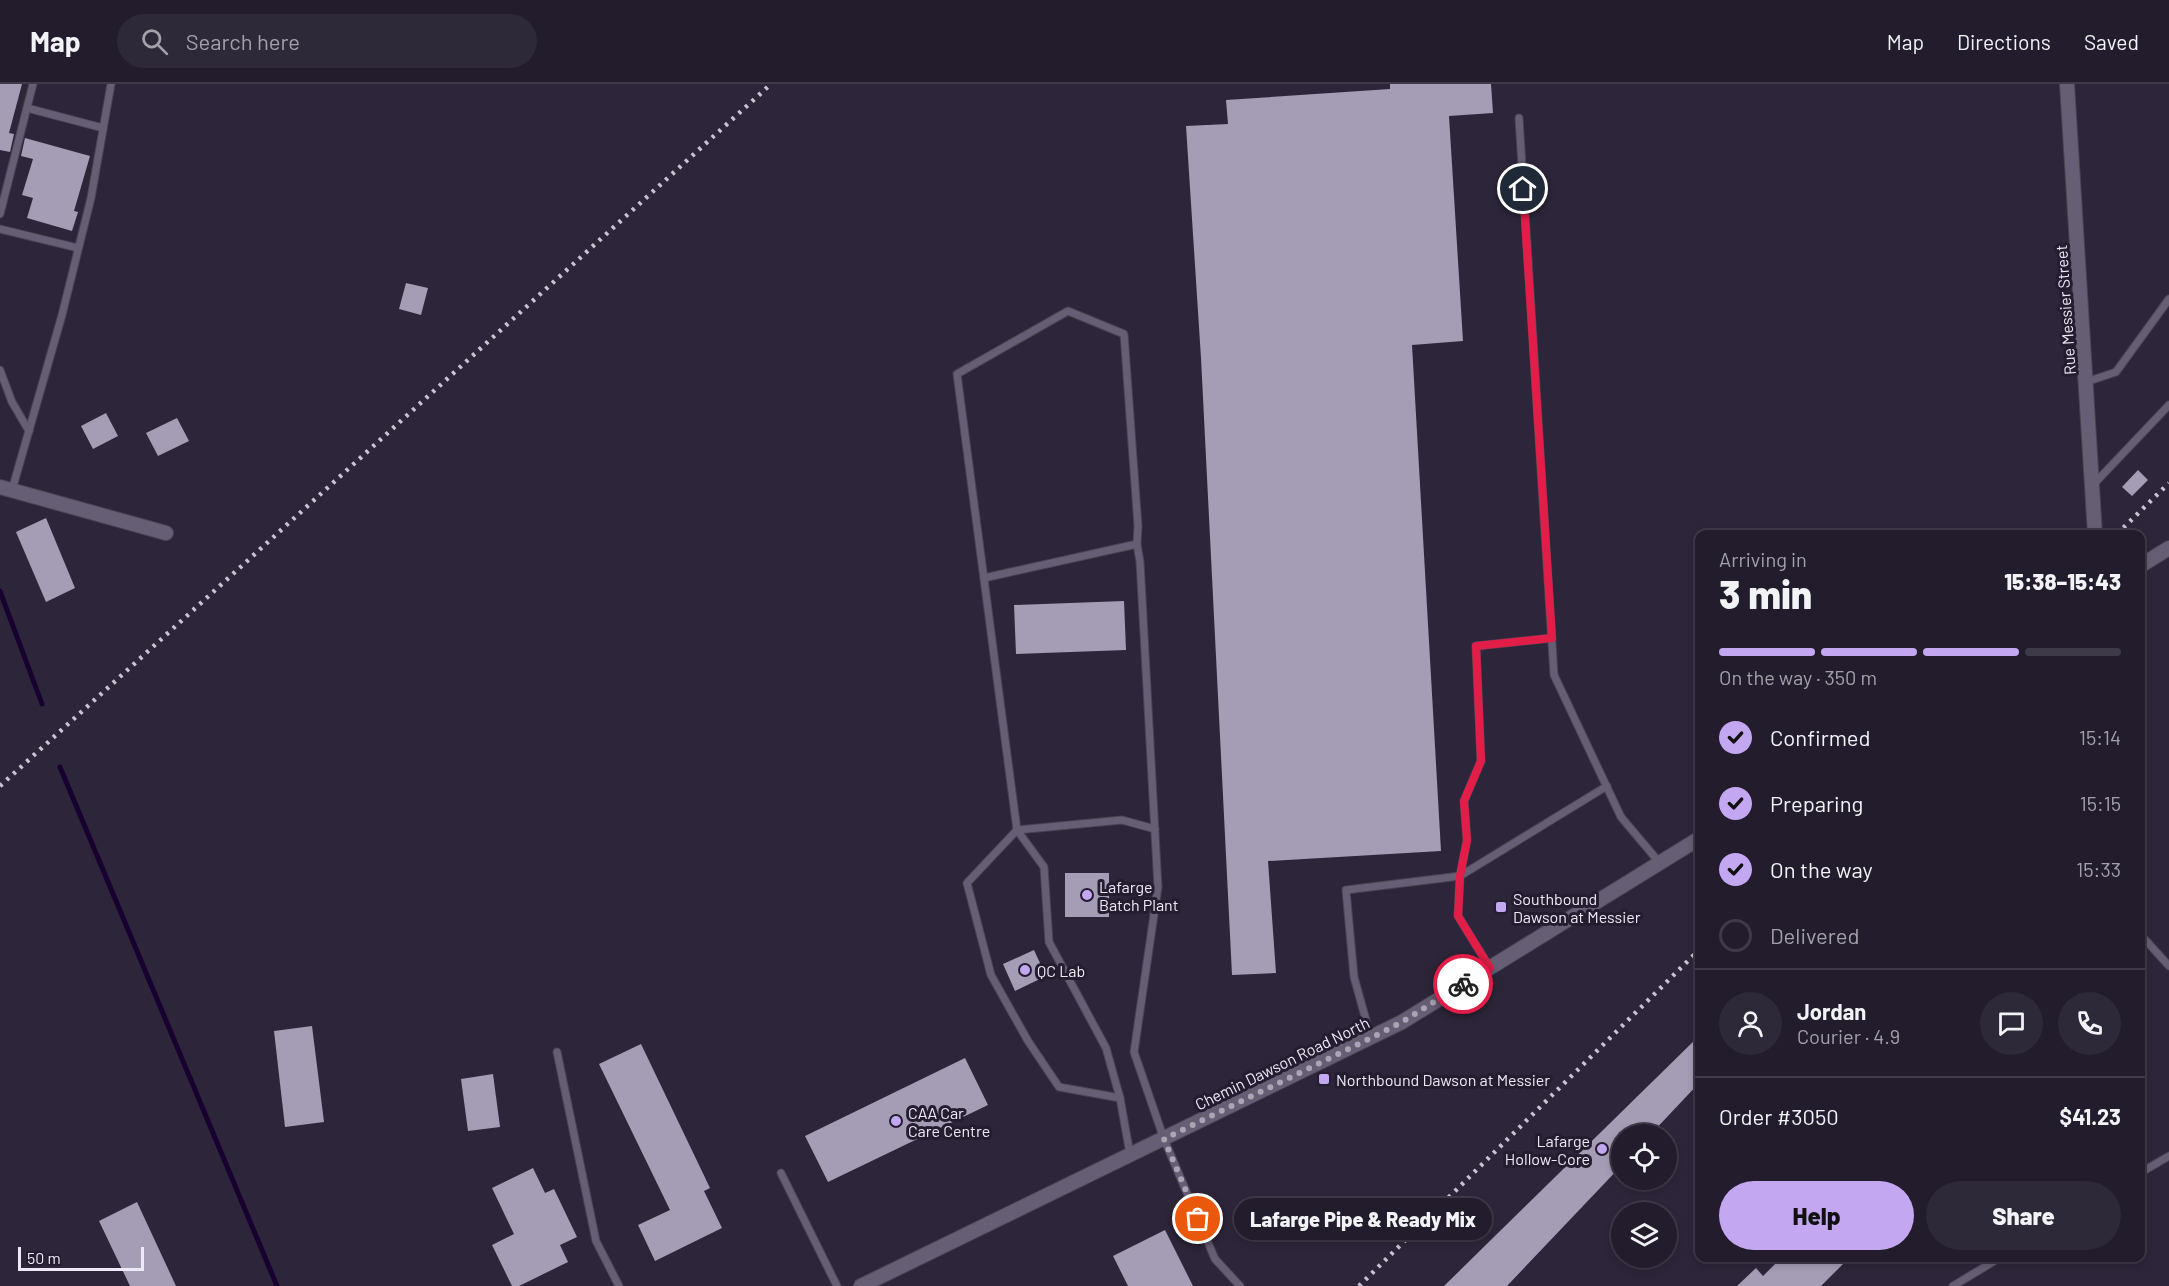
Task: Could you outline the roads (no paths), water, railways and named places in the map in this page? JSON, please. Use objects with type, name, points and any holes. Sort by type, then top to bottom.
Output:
[{"type":"street","name":"Rue Messier Street","points":[[2067,84],[2095,530]]},
{"type":"street","points":[[6,489],[166,533]]},
{"type":"street","points":[[2145,563],[2169,548]]},
{"type":"street","name":"Chemin Dawson Road North","points":[[861,1286],[1402,1022],[1695,841]]},
{"type":"lane","points":[[0,214],[33,84]]},
{"type":"lane","points":[[6,489],[29,431],[62,315],[91,198],[111,84]]},
{"type":"lane","points":[[27,108],[103,128]]},
{"type":"lane","points":[[1519,118],[1554,675],[1622,817],[1659,862]]},
{"type":"lane","points":[[0,229],[78,248]]},
{"type":"lane","points":[[2086,382],[2116,372],[2169,299]]},
{"type":"lane","points":[[1130,1154],[1120,1098],[1106,1048],[1050,942],[1044,867],[1017,830],[957,374],[1068,311],[1124,334],[1138,526],[1137,544],[1140,562],[1158,887],[1134,1052],[1164,1139],[1215,1259],[1240,1286]]},
{"type":"lane","points":[[0,370],[12,402],[29,431]]},
{"type":"lane","points":[[2092,486],[2169,405]]},
{"type":"lane","points":[[984,578],[1137,544]]},
{"type":"lane","points":[[1490,968],[1458,916],[1460,876],[1467,840],[1464,801],[1481,761],[1476,646],[1552,638]]},
{"type":"lane","points":[[1371,1038],[1354,977],[1346,890],[1460,876],[1607,786]]},
{"type":"lane","points":[[1120,1098],[1059,1087],[1028,1041],[991,975],[967,883],[1017,830],[1122,820],[1155,829]]},
{"type":"lane","points":[[2145,940],[2169,966]]},
{"type":"lane","points":[[557,1052],[596,1241],[619,1286]]},
{"type":"lane","points":[[2145,1170],[2169,1156]]},
{"type":"lane","points":[[781,1173],[837,1286]]},
{"type":"lane","points":[[1953,1286],[1993,1262]]},
{"type":"waterway","points":[[0,591],[42,704]]},
{"type":"waterway","points":[[60,767],[277,1286]]},
{"type":"railway","points":[[0,786],[771,84]]},
{"type":"railway","points":[[2121,530],[2169,483]]},
{"type":"railway","points":[[1359,1286],[1695,954]]},
{"type":"place","name":"Lafarge Batch Plant","points":[[1087,895]]},
{"type":"place","name":"Southbound Dawson at Messier","points":[[1501,907]]},
{"type":"place","name":"QC Lab","points":[[1025,970]]},
{"type":"place","name":"Northbound Dawson at Messier","points":[[1324,1079]]},
{"type":"place","name":"CAA Car Care Centre","points":[[896,1121]]},
{"type":"place","name":"Lafarge Hollow-Core","points":[[1602,1149]]},
{"type":"place","name":"Lafarge Pipe & Ready Mix","points":[[1198,1219]]}]
